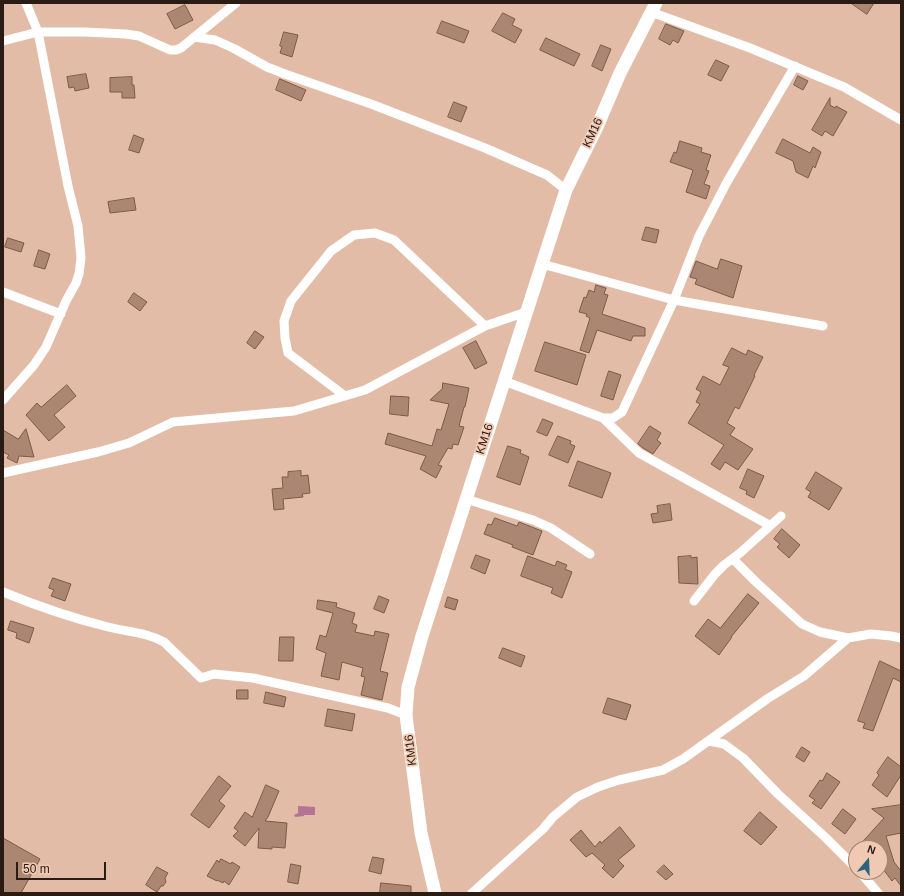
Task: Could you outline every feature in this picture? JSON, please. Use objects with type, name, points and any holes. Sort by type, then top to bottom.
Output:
[{"type":"street","points":[[3,400],[34,364],[46,347],[79,274],[81,258],[80,241],[74,206],[68,186],[38,32],[26,3]]},
{"type":"street","points":[[3,41],[38,32],[126,34],[139,36],[170,50],[176,50],[181,48],[232,5]]},
{"type":"street","points":[[653,8],[844,87],[901,120]]},
{"type":"street","name":"KM16","points":[[435,893],[421,833],[406,715],[408,687],[416,656],[566,190],[597,127],[620,73],[653,8]]},
{"type":"street","points":[[211,23],[215,40]]},
{"type":"street","points":[[194,37],[215,40],[285,74],[371,104],[517,161],[547,175],[566,190]]},
{"type":"street","points":[[504,381],[603,418],[613,418],[622,412],[674,300],[702,230],[727,182],[795,66]]},
{"type":"street","points":[[345,396],[288,353],[284,338],[284,321],[291,300],[331,251],[354,235],[375,233],[394,240],[485,326]]},
{"type":"street","points":[[542,264],[674,300],[823,326]]},
{"type":"street","points":[[3,292],[61,314]]},
{"type":"street","points":[[3,473],[98,452],[129,443],[173,422],[294,411],[365,390],[485,326],[526,312]]},
{"type":"street","points":[[603,418],[640,453],[769,525]]},
{"type":"street","points":[[466,499],[533,520],[551,528],[590,554]]},
{"type":"street","points":[[694,601],[724,565],[733,559],[769,525],[781,516]]},
{"type":"street","points":[[733,559],[802,624],[820,632],[848,638],[870,634],[901,638]]},
{"type":"street","points":[[3,592],[109,628],[147,634],[157,638],[164,642],[201,678],[214,674],[253,678],[388,708],[406,715]]},
{"type":"street","points":[[472,893],[544,829],[553,817],[577,797],[598,787],[619,780],[663,770],[683,760],[767,699],[804,676],[848,638]]},
{"type":"street","points":[[710,741],[724,744],[743,758],[778,794],[848,860]]},
{"type":"street","points":[[867,880],[878,893]]},
{"type":"shaded area","points":[[298,806],[315,807],[315,815],[295,817],[294,815],[298,813]]},
{"type":"building","points":[[851,3],[874,3],[867,14]]},
{"type":"building","points":[[185,5],[193,20],[175,29],[167,14]]},
{"type":"building","points":[[503,13],[515,19],[512,25],[522,30],[515,43],[492,31]]},
{"type":"building","points":[[442,21],[469,31],[464,43],[437,33]]},
{"type":"building","points":[[666,24],[684,31],[678,43],[673,40],[670,45],[659,39]]},
{"type":"building","points":[[284,32],[298,35],[292,57],[280,53],[282,47],[280,46]]},
{"type":"building","points":[[546,38],[580,54],[574,66],[540,50]]},
{"type":"building","points":[[601,45],[611,49],[602,71],[592,66]]},
{"type":"building","points":[[716,60],[729,66],[721,81],[708,75]]},
{"type":"building","points":[[86,74],[89,88],[75,91],[74,87],[69,88],[67,77]]},
{"type":"building","points":[[798,76],[808,81],[803,90],[794,85]]},
{"type":"building","points":[[132,77],[135,98],[122,98],[122,92],[110,92],[110,78]]},
{"type":"building","points":[[280,79],[306,90],[301,101],[276,90]]},
{"type":"building","points":[[830,98],[830,105],[835,108],[836,106],[847,112],[833,136],[825,131],[822,136],[812,130]]},
{"type":"building","points":[[454,102],[467,107],[461,122],[448,117]]},
{"type":"building","points":[[134,135],[144,139],[139,153],[129,150]]},
{"type":"building","points":[[783,139],[810,153],[813,147],[821,152],[815,168],[813,166],[808,178],[796,172],[793,161],[776,153]]},
{"type":"building","points":[[680,141],[702,148],[701,152],[711,155],[706,170],[709,171],[704,184],[710,186],[706,199],[686,192],[693,170],[670,162],[674,152],[676,153]]},
{"type":"building","points":[[134,198],[136,210],[110,213],[108,202]]},
{"type":"building","points":[[646,227],[659,230],[656,243],[642,240]]},
{"type":"building","points":[[8,238],[24,243],[21,252],[5,247]]},
{"type":"building","points":[[39,250],[50,254],[45,269],[34,266]]},
{"type":"building","points":[[721,259],[742,266],[733,298],[695,284],[697,279],[690,277],[696,261],[717,269]]},
{"type":"building","points":[[596,285],[606,288],[604,294],[608,295],[602,314],[645,328],[645,336],[633,336],[631,341],[597,330],[589,353],[580,350],[590,318],[586,316],[587,314],[579,312],[584,297],[586,298],[589,290],[594,292]]},
{"type":"building","points":[[134,293],[147,302],[140,311],[128,302]]},
{"type":"building","points":[[255,331],[264,337],[255,349],[247,343]]},
{"type":"building","points":[[476,341],[487,363],[475,369],[463,348]]},
{"type":"building","points":[[545,342],[586,355],[577,385],[535,371]]},
{"type":"building","points":[[732,348],[746,355],[748,350],[763,357],[739,409],[735,407],[727,423],[735,428],[730,435],[753,449],[738,470],[725,462],[720,470],[711,464],[724,445],[688,423],[700,404],[696,402],[701,392],[696,389],[703,376],[720,385],[729,367],[723,365]]},
{"type":"building","points":[[609,371],[621,375],[613,400],[601,396]]},
{"type":"building","points":[[443,383],[469,388],[459,426],[464,427],[458,445],[453,444],[452,449],[448,448],[438,465],[442,466],[436,478],[420,469],[426,456],[385,444],[388,433],[432,446],[437,429],[441,430],[449,404],[430,400],[442,389]]},
{"type":"building","points":[[67,385],[76,396],[54,415],[65,427],[49,441],[26,415],[37,403],[41,407]]},
{"type":"building","points":[[391,396],[409,397],[408,416],[390,414]]},
{"type":"building","points":[[543,419],[553,423],[547,436],[537,432]]},
{"type":"building","points":[[650,426],[661,433],[657,440],[661,443],[653,454],[638,444]]},
{"type":"building","points":[[26,429],[34,457],[19,456],[17,463],[7,458],[9,455],[3,452],[3,430],[18,439]]},
{"type":"building","points":[[558,436],[571,441],[570,444],[575,446],[568,463],[549,455]]},
{"type":"building","points":[[508,446],[521,450],[520,453],[529,457],[520,485],[497,477]]},
{"type":"building","points":[[578,461],[611,473],[602,498],[569,486]]},
{"type":"building","points":[[748,469],[764,476],[754,498],[746,494],[747,491],[740,488]]},
{"type":"building","points":[[301,471],[301,476],[308,475],[310,493],[302,494],[303,497],[283,499],[284,509],[274,510],[272,489],[283,488],[282,477],[288,477],[288,472]]},
{"type":"building","points":[[816,472],[842,488],[829,510],[808,497],[811,492],[806,489]]},
{"type":"building","points":[[670,504],[672,520],[653,523],[651,514],[658,513],[657,506]]},
{"type":"building","points":[[495,518],[517,526],[519,522],[542,531],[533,555],[512,547],[513,545],[484,534],[488,524],[491,525]]},
{"type":"building","points":[[782,529],[800,545],[789,558],[777,547],[780,544],[774,539]]},
{"type":"building","points":[[476,555],[490,560],[485,574],[471,568]]},
{"type":"building","points":[[528,556],[555,566],[557,561],[567,565],[565,569],[572,572],[562,598],[551,593],[553,588],[521,576]]},
{"type":"building","points":[[691,556],[691,558],[697,557],[698,584],[679,583],[678,557]]},
{"type":"building","points":[[53,578],[71,584],[65,601],[51,596],[54,590],[49,588]]},
{"type":"building","points":[[748,594],[759,603],[731,637],[719,655],[695,636],[708,619],[720,628]]},
{"type":"building","points":[[379,596],[389,600],[384,613],[374,609]]},
{"type":"building","points":[[448,597],[458,600],[455,610],[445,607]]},
{"type":"building","points":[[318,600],[337,603],[336,607],[355,613],[352,623],[357,625],[355,632],[374,636],[375,631],[389,634],[380,671],[388,673],[382,700],[361,695],[365,677],[361,676],[363,668],[342,662],[339,680],[321,676],[326,653],[316,649],[320,635],[326,637],[333,613],[317,609]]},
{"type":"building","points":[[11,621],[34,628],[29,643],[16,638],[17,633],[8,630]]},
{"type":"building","points":[[280,637],[294,637],[293,661],[279,661]]},
{"type":"building","points":[[503,648],[525,656],[521,667],[499,658]]},
{"type":"building","points":[[880,661],[901,671],[901,682],[893,678],[873,731],[863,728],[865,723],[858,721]]},
{"type":"building","points":[[237,690],[248,690],[248,699],[237,699]]},
{"type":"building","points":[[266,692],[286,697],[284,707],[264,703]]},
{"type":"building","points":[[608,698],[631,705],[626,720],[603,713]]},
{"type":"building","points":[[328,709],[355,714],[352,731],[325,726]]},
{"type":"building","points":[[802,747],[810,752],[804,762],[796,757]]},
{"type":"building","points":[[888,757],[901,767],[901,775],[887,797],[872,785],[879,775],[877,773]]},
{"type":"building","points":[[827,773],[840,782],[821,809],[812,803],[815,800],[809,796]]},
{"type":"building","points":[[219,776],[231,786],[219,801],[225,806],[209,828],[191,815]]},
{"type":"building","points":[[266,785],[279,791],[265,821],[287,823],[285,848],[258,848],[259,828],[245,846],[233,836],[238,831],[234,828],[245,812],[252,817]]},
{"type":"building","points":[[901,805],[901,833],[886,836],[887,840],[864,840],[884,818],[872,809]]},
{"type":"building","points":[[843,809],[856,819],[845,834],[832,824]]},
{"type":"building","points":[[760,812],[777,827],[761,845],[744,831]]},
{"type":"building","points":[[620,827],[635,846],[618,860],[624,866],[613,878],[602,868],[605,865],[592,853],[586,857],[570,840],[581,830],[595,847],[600,841],[601,843]]},
{"type":"building","points":[[3,838],[40,859],[21,893],[3,893]]},
{"type":"building","points":[[888,842],[894,862],[901,871],[901,886],[895,878],[892,881],[888,876]]},
{"type":"building","points":[[373,857],[384,859],[381,874],[369,871]]},
{"type":"building","points":[[221,859],[231,864],[232,862],[240,867],[229,885],[224,881],[223,883],[207,876],[217,860],[219,862]]},
{"type":"building","points":[[291,864],[301,866],[298,884],[288,882]]},
{"type":"building","points":[[664,865],[673,874],[666,880],[657,872]]},
{"type":"building","points":[[157,867],[168,873],[165,878],[166,882],[157,892],[146,885]]},
{"type":"building","points":[[381,883],[411,886],[411,893],[380,893]]}]
